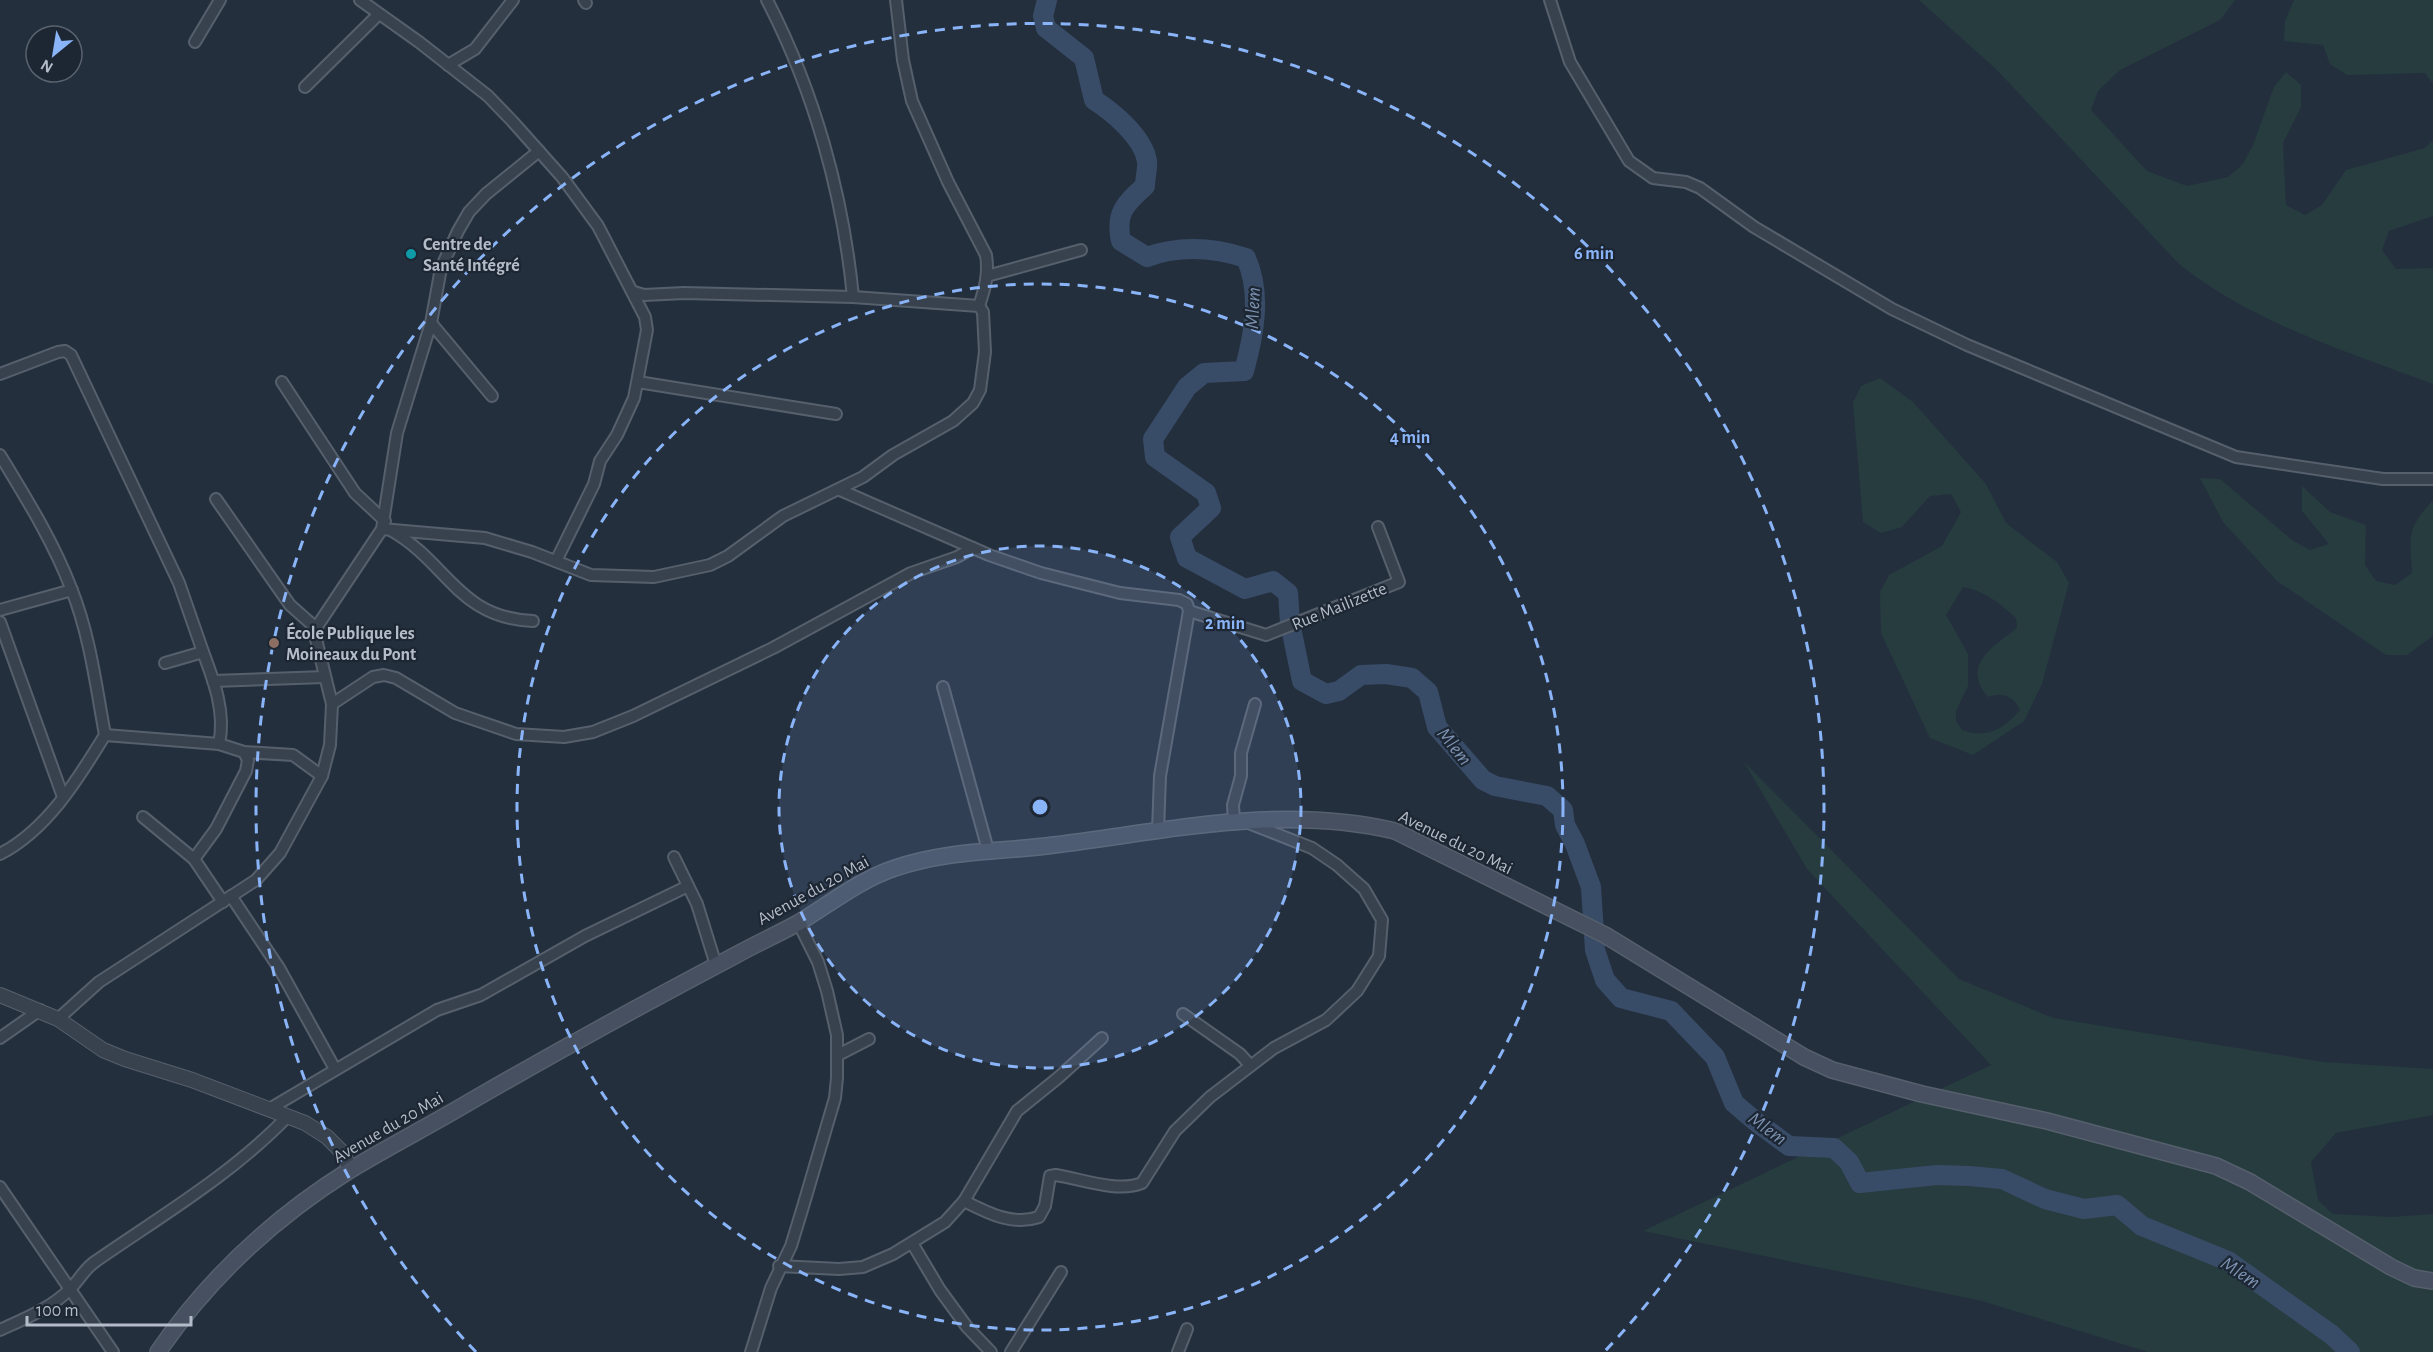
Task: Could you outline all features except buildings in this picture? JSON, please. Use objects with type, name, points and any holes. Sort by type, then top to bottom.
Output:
[{"type":"main road","name":"Avenue du 20 Mai","points":[[158,1352],[189,1311],[227,1268],[266,1232],[351,1170],[716,965],[798,922],[847,890],[890,869],[941,855],[1238,821],[1317,818],[1357,822],[1395,831],[1598,932],[1783,1046],[1832,1070],[1922,1094],[2047,1121],[2216,1166],[2250,1182],[2391,1267],[2414,1278],[2433,1281]]},
{"type":"street","points":[[195,42],[219,0]]},
{"type":"street","points":[[360,0],[488,96],[539,151],[562,177],[598,226],[645,317],[647,330],[638,382],[626,418],[600,462],[594,484],[556,561]]},
{"type":"street","points":[[448,65],[475,49],[513,0]]},
{"type":"street","points":[[767,0],[805,83],[836,187],[853,297]]},
{"type":"street","points":[[386,526],[485,538],[591,575],[654,577],[681,573],[728,556],[783,516],[811,500],[840,490],[893,455],[953,421],[973,403],[980,390],[985,352],[983,312],[979,306],[987,276],[986,255],[948,182],[912,101],[903,60],[896,0]]},
{"type":"street","points":[[1550,0],[1570,62],[1629,161],[1653,178],[1686,182],[1700,188],[1754,227],[1901,314],[1976,349],[2236,456],[2383,479],[2433,479]]},
{"type":"street","points":[[305,87],[379,14]]},
{"type":"street","points":[[316,628],[386,526],[397,433],[431,323],[441,268],[469,212],[503,178],[539,151]]},
{"type":"street","points":[[987,276],[1081,250]]},
{"type":"street","points":[[634,292],[644,295],[684,293],[853,297],[979,306]]},
{"type":"street","points":[[431,323],[492,396]]},
{"type":"street","points":[[0,374],[58,352],[65,351],[71,356],[179,583],[213,681],[221,719],[219,744]]},
{"type":"street","points":[[282,382],[355,493],[386,526],[417,549],[472,602],[496,615],[533,621]]},
{"type":"street","points":[[638,382],[836,414]]},
{"type":"street","points":[[0,455],[48,535],[72,590],[90,651],[105,735],[63,797],[41,823],[18,845],[0,854]]},
{"type":"street","points":[[840,490],[973,548],[1071,582],[1120,593],[1179,600],[1187,604],[1190,611],[1160,776],[1158,831]]},
{"type":"street","points":[[58,1019],[99,982],[227,899],[267,870],[280,853],[322,776],[330,745],[333,704],[325,677],[316,628],[290,605],[216,500]]},
{"type":"street","name":"Rue Mailizette","points":[[1190,611],[1266,635],[1399,582],[1378,527]]},
{"type":"street","points":[[333,704],[373,677],[384,675],[396,678],[455,713],[516,734],[564,737],[593,732],[633,716],[773,648],[911,573],[957,557],[973,548]]},
{"type":"street","points":[[0,610],[72,590]]},
{"type":"street","points":[[0,622],[63,797]]},
{"type":"street","points":[[165,663],[203,652]]},
{"type":"street","points":[[213,681],[325,677]]},
{"type":"street","points":[[943,687],[988,850]]},
{"type":"street","points":[[964,1201],[1008,1220],[1027,1221],[1039,1217],[1045,1206],[1050,1176],[1056,1175],[1111,1185],[1134,1186],[1142,1183],[1175,1131],[1210,1097],[1249,1064],[1326,1020],[1358,991],[1379,956],[1382,920],[1364,889],[1337,865],[1312,848],[1238,821],[1233,805],[1241,776],[1241,753],[1255,704]]},
{"type":"street","points":[[105,735],[219,744],[233,746],[244,752],[293,755],[322,776]]},
{"type":"street","points":[[194,859],[216,830],[246,771],[248,760],[244,752]]},
{"type":"street","points":[[144,817],[194,859],[227,899],[279,968],[335,1069]]},
{"type":"street","points":[[674,856],[705,927],[716,965]]},
{"type":"street","points":[[271,1108],[437,1010],[481,995],[585,936],[686,887]]},
{"type":"street","points":[[751,1352],[779,1266],[791,1246],[835,1098],[838,1055],[835,1022],[822,973],[798,922]]},
{"type":"street","points":[[0,995],[58,1019],[103,1050],[271,1108],[287,1118],[305,1124],[327,1137],[342,1152],[351,1170]]},
{"type":"street","points":[[0,1038],[40,1011]]},
{"type":"street","points":[[1183,1014],[1240,1054],[1249,1064]]},
{"type":"street","points":[[779,1266],[839,1269],[863,1267],[912,1243],[945,1222],[964,1201],[1017,1111],[1102,1038]]},
{"type":"street","points":[[838,1055],[869,1039]]},
{"type":"street","points":[[0,1330],[39,1312],[71,1288],[93,1263],[209,1182],[269,1136],[287,1118]]},
{"type":"street","points":[[0,1187],[71,1288],[93,1326],[113,1352]]},
{"type":"street","points":[[912,1243],[967,1327],[991,1352]]},
{"type":"street","points":[[1011,1352],[1061,1272]]},
{"type":"street","points":[[1178,1352],[1187,1329]]},
{"type":"green space","points":[[1919,0],[2235,0],[2220,20],[2120,70],[2098,91],[2091,110],[2147,171],[2187,186],[2228,177],[2243,164],[2253,145],[2274,87],[2286,72],[2301,85],[2301,107],[2283,143],[2286,205],[2305,215],[2322,205],[2346,170],[2425,148],[2433,140],[2433,216],[2389,231],[2382,250],[2396,269],[2433,268],[2433,384],[2333,347],[2269,319],[2208,285],[2179,264],[1997,70]]},
{"type":"green space","points":[[2294,0],[2433,0],[2433,84],[2425,73],[2347,75],[2330,64],[2323,45],[2284,41],[2285,21]]},
{"type":"green space","points":[[1880,378],[1913,402],[1986,484],[2006,523],[2057,562],[2069,583],[2042,684],[2024,721],[1973,755],[1930,738],[1881,633],[1880,592],[1889,575],[1942,546],[1961,512],[1951,494],[1930,496],[1902,527],[1881,533],[1863,522],[1853,403],[1861,386]],"holes":[[[1963,587],[1985,594],[2016,618],[2017,628],[1983,657],[1977,675],[1980,686],[1988,697],[2007,696],[2020,710],[2001,727],[1987,733],[1971,733],[1962,730],[1956,721],[1956,711],[1968,686],[1968,654],[1946,615]]]},
{"type":"green space","points":[[2200,478],[2220,479],[2292,540],[2310,550],[2329,544],[2302,511],[2302,486],[2330,512],[2366,525],[2365,565],[2376,581],[2395,585],[2412,573],[2411,541],[2414,526],[2433,500],[2433,636],[2407,655],[2386,655],[2277,581],[2223,522]]},
{"type":"green space","points":[[1744,762],[1959,979],[2053,1018],[2323,1062],[2433,1069],[2433,1115],[2336,1133],[2311,1162],[2318,1200],[2333,1214],[2391,1217],[2433,1214],[2433,1352],[2148,1352],[1982,1301],[1643,1231],[1991,1065],[1807,869]]},
{"type":"waterway","name":"Mlem","points":[[1047,0],[1043,16],[1046,28],[1084,58],[1094,100],[1110,111],[1133,134],[1140,143],[1147,161],[1145,186],[1127,204],[1121,216],[1119,223],[1121,241],[1147,257],[1159,253],[1196,249],[1246,258],[1254,286],[1255,314],[1244,371],[1204,373],[1187,387],[1153,439],[1155,457],[1206,493],[1211,508],[1180,537],[1187,558],[1245,589],[1273,581],[1288,593],[1290,623],[1302,681],[1326,694],[1339,691],[1361,675],[1386,674],[1412,678],[1428,692],[1437,727],[1483,780],[1495,786],[1547,796],[1563,810],[1565,825],[1575,844],[1591,887],[1595,950],[1605,980],[1621,998],[1671,1011],[1715,1057],[1734,1103],[1789,1146],[1834,1148],[1849,1162],[1860,1183],[1937,1175],[1969,1176],[2002,1179],[2045,1199],[2084,1209],[2117,1205],[2142,1226],[2228,1261],[2332,1335],[2350,1352]]},
{"type":"place","name":"Centre de Santé Intégré","points":[[411,254]]},
{"type":"place","name":"École Publique les Moineaux du Pont","points":[[274,643]]}]
